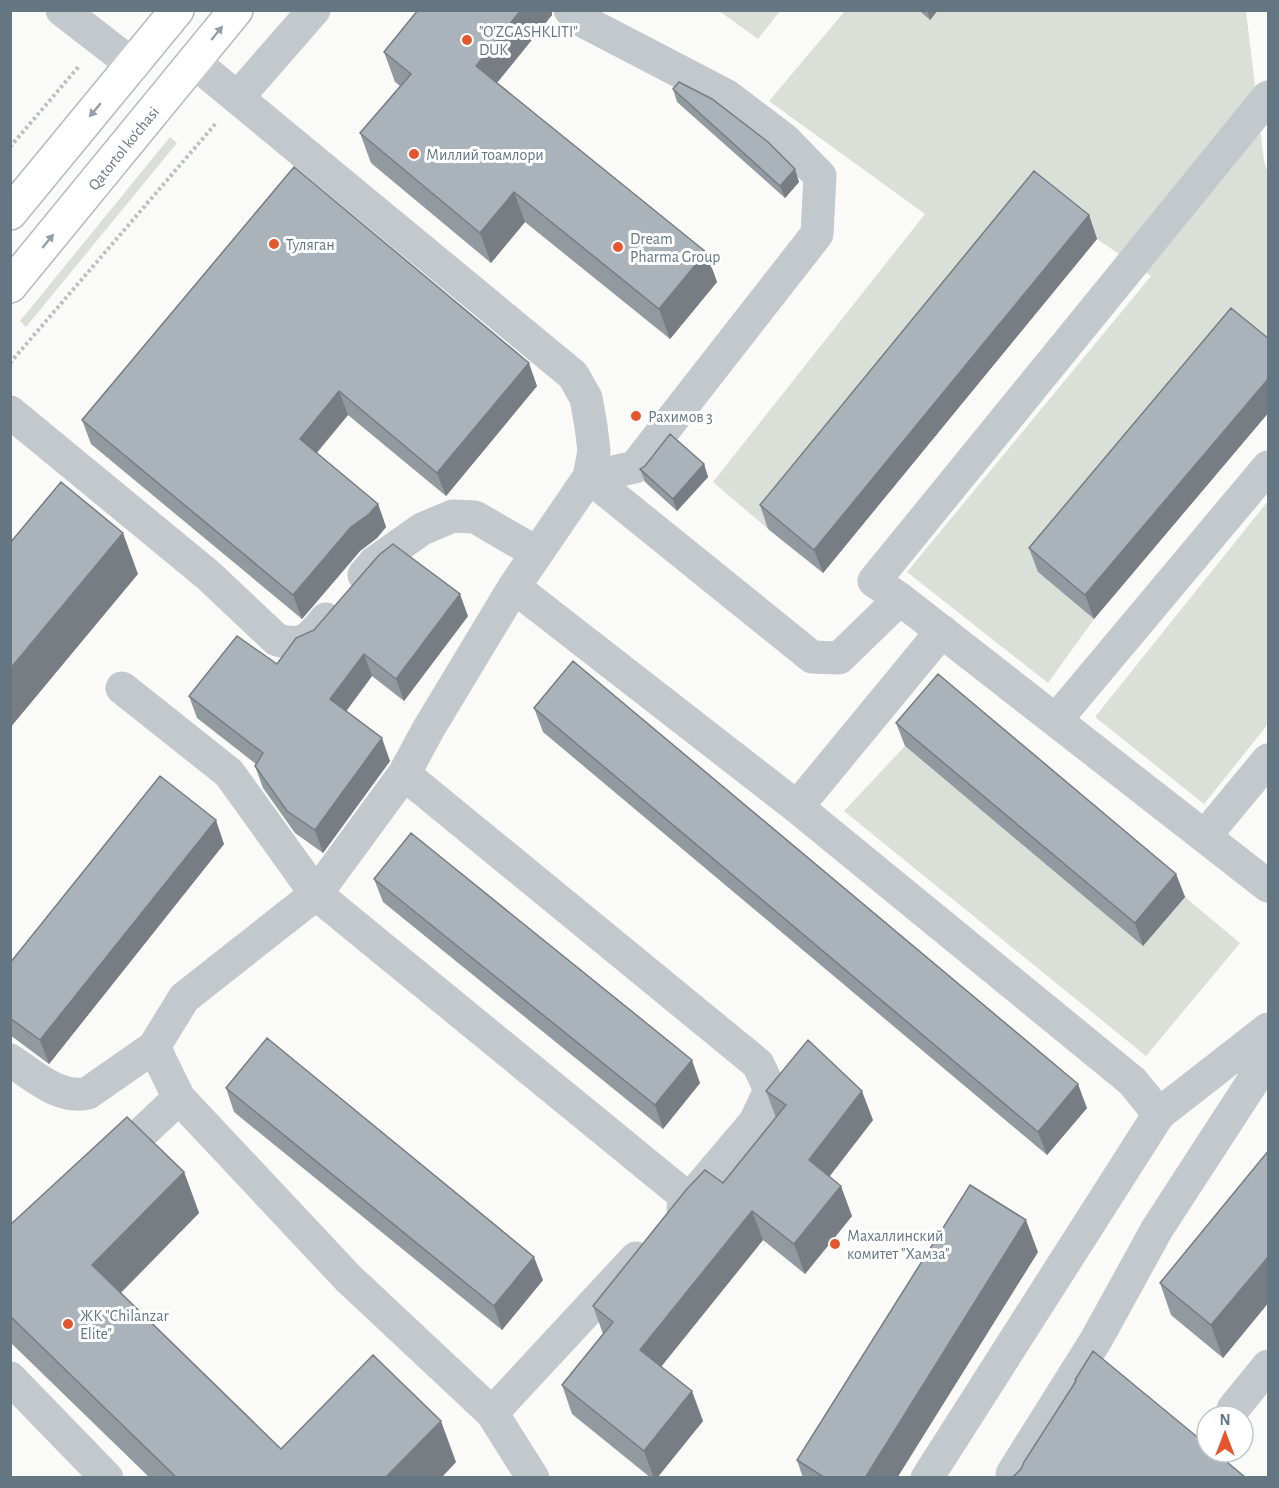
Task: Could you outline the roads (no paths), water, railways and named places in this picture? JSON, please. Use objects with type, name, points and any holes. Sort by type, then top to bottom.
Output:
[{"type":"main road","name":"Qatortol ko'chasi","points":[[10,286],[236,10]]},
{"type":"main road","points":[[10,213],[168,21],[194,62],[133,65]]},
{"type":"main road","points":[[133,65],[169,93]]},
{"type":"street","points":[[62,10],[133,65]]},
{"type":"street","points":[[238,97],[314,10]]},
{"type":"street","points":[[570,10],[583,21],[727,96],[785,140],[820,176],[817,234],[635,467],[589,477]]},
{"type":"street","points":[[10,1060],[45,1083],[66,1093],[76,1096],[88,1093],[154,1047],[184,998],[316,894],[404,774],[514,587],[589,477],[594,451],[586,398],[573,375],[194,62]]},
{"type":"street","points":[[1269,97],[874,581],[942,631],[1269,886]]},
{"type":"street","points":[[10,412],[208,575],[277,640],[292,644],[308,640],[374,563],[422,529],[453,516],[475,517],[537,553]]},
{"type":"street","points":[[1056,720],[1269,467]]},
{"type":"street","points":[[589,477],[812,657],[839,658],[900,599]]},
{"type":"street","points":[[514,587],[797,807],[1132,1082],[1159,1114]]},
{"type":"street","points":[[797,807],[942,631]]},
{"type":"street","points":[[122,688],[229,773],[316,894],[690,1200]]},
{"type":"street","points":[[1205,836],[1269,760]]},
{"type":"street","points":[[404,774],[758,1064],[770,1090],[755,1122],[690,1200],[492,1413]]},
{"type":"street","points":[[927,1478],[1159,1114],[1269,1029]]},
{"type":"street","points":[[154,1047],[179,1098],[348,1278],[492,1413],[533,1478]]},
{"type":"street","points":[[1012,1478],[1096,1340],[1157,1228],[1269,1058]]},
{"type":"street","points":[[86,1184],[179,1098]]},
{"type":"street","points":[[1237,1404],[1269,1366]]},
{"type":"street","points":[[10,1378],[106,1478]]},
{"type":"place","name":"\"O'ZGASHKLITI\" DUK","points":[[467,40]]},
{"type":"place","name":"Миллий тоамлори","points":[[414,154]]},
{"type":"place","name":"Туляган","points":[[274,244]]},
{"type":"place","name":"Dream Pharma Group","points":[[618,247]]},
{"type":"place","name":"Рахимов 3","points":[[636,416]]},
{"type":"place","name":"Махаллинский комитет \"Хамза\"","points":[[835,1244]]},
{"type":"place","name":"ЖК \"Chilanzar Elite\"","points":[[68,1324]]}]
